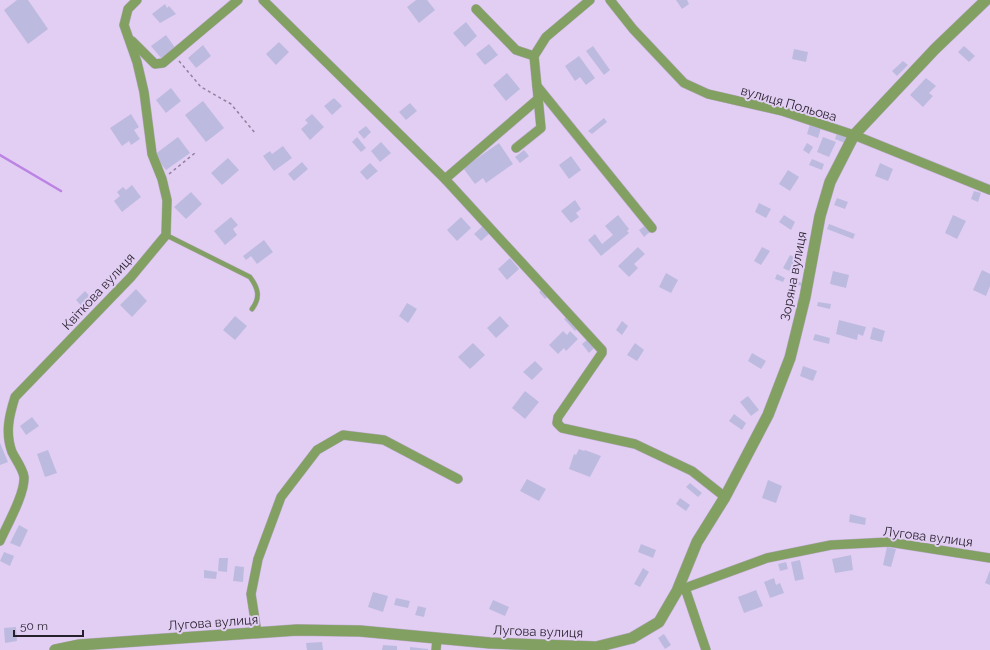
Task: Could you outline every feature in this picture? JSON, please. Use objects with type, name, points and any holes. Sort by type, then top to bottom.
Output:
[{"type":"street","points":[[137,0],[128,9],[124,25],[131,40],[144,92],[152,154],[162,179],[167,200],[166,235]]},
{"type":"street","points":[[131,40],[155,64],[163,63],[238,0]]},
{"type":"street","points":[[263,0],[445,179],[602,350],[602,353],[558,417],[558,423],[562,428],[635,444],[692,471],[725,497]]},
{"type":"street","points":[[516,148],[540,128],[534,56],[546,37],[590,0]]},
{"type":"street","name":"вулиця Польова","points":[[610,0],[633,29],[684,83],[708,94],[782,111],[854,135],[990,190]]},
{"type":"street","name":"Зоряна вулиця","points":[[681,590],[697,542],[725,497],[768,415],[790,358],[805,297],[820,216],[830,182],[854,135],[935,50],[986,0]]},
{"type":"street","points":[[476,9],[516,50],[534,56]]},
{"type":"street","points":[[537,86],[652,228]]},
{"type":"street","points":[[445,179],[538,100]]},
{"type":"street","name":"Квіткова вулиця","points":[[0,541],[21,492],[24,477],[12,450],[8,432],[9,415],[15,397],[131,277],[166,235]]},
{"type":"street","points":[[258,633],[251,594],[258,559],[281,496],[317,450],[343,435],[384,440],[458,479]]},
{"type":"street","name":"Лугова вулиця","points":[[54,650],[79,646],[297,630],[360,631],[490,643],[596,647],[632,638],[659,622],[681,590],[767,558],[831,545],[889,542],[990,558]]},
{"type":"street","points":[[681,590],[706,650]]},
{"type":"street","points":[[436,650],[437,639]]},
{"type":"lane","points":[[166,235],[250,276],[258,288],[257,302],[252,309]]},
{"type":"path","points":[[173,56],[201,87],[231,104],[255,133]]},
{"type":"path","points":[[162,179],[195,153]]},
{"type":"building","points":[[17,0],[28,0],[48,29],[28,44],[4,10]]},
{"type":"building","points":[[416,0],[427,0],[435,10],[419,23],[407,7]]},
{"type":"building","points":[[676,0],[687,0],[689,4],[682,9]]},
{"type":"building","points":[[165,4],[167,8],[169,6],[176,14],[160,23],[152,14]]},
{"type":"building","points":[[466,22],[477,36],[465,47],[453,33]]},
{"type":"building","points":[[166,35],[176,49],[161,58],[151,46]]},
{"type":"building","points":[[279,42],[289,52],[276,65],[266,54]]},
{"type":"building","points":[[489,44],[498,55],[485,65],[476,54]]},
{"type":"building","points":[[203,45],[211,56],[196,68],[188,58]]},
{"type":"building","points":[[593,46],[610,70],[604,75],[586,51]]},
{"type":"building","points":[[964,46],[975,56],[969,62],[958,52]]},
{"type":"building","points":[[794,49],[808,52],[806,62],[792,59]]},
{"type":"building","points":[[579,56],[595,78],[586,85],[580,77],[575,81],[565,66]]},
{"type":"building","points":[[903,61],[908,65],[897,76],[892,71]]},
{"type":"building","points":[[507,73],[520,89],[506,101],[493,85]]},
{"type":"building","points":[[926,78],[936,86],[929,93],[933,96],[923,107],[910,95]]},
{"type":"building","points":[[171,88],[181,101],[166,113],[156,100]]},
{"type":"building","points":[[334,98],[342,106],[332,115],[324,106]]},
{"type":"building","points":[[203,101],[224,128],[206,142],[185,115]]},
{"type":"building","points":[[410,103],[417,111],[406,120],[399,112]]},
{"type":"building","points":[[131,114],[139,127],[134,130],[140,139],[131,145],[129,141],[122,146],[110,128]]},
{"type":"building","points":[[312,114],[324,127],[310,140],[301,129],[308,123],[305,120]]},
{"type":"building","points":[[604,118],[607,122],[592,134],[588,131]]},
{"type":"building","points":[[810,124],[821,128],[818,138],[807,134]]},
{"type":"building","points":[[366,126],[371,132],[364,139],[358,132]]},
{"type":"building","points":[[837,133],[847,137],[845,143],[835,139]]},
{"type":"building","points":[[178,137],[190,153],[166,170],[154,155]]},
{"type":"building","points":[[357,137],[366,148],[361,152],[352,142]]},
{"type":"building","points":[[823,137],[836,142],[829,157],[817,152]]},
{"type":"building","points":[[381,142],[391,153],[380,162],[371,151]]},
{"type":"building","points":[[499,143],[513,164],[486,183],[483,178],[475,184],[463,168]]},
{"type":"building","points":[[807,143],[813,147],[809,154],[803,150]]},
{"type":"building","points":[[283,146],[292,158],[274,171],[263,156],[270,151],[272,154]]},
{"type":"building","points":[[524,150],[529,156],[520,163],[515,157]]},
{"type":"building","points":[[571,156],[581,170],[569,179],[559,165]]},
{"type":"building","points":[[228,158],[239,170],[222,185],[211,173]]},
{"type":"building","points":[[812,159],[824,164],[822,170],[809,165]]},
{"type":"building","points":[[302,162],[308,169],[294,181],[288,174]]},
{"type":"building","points":[[370,163],[378,171],[367,180],[360,172]]},
{"type":"building","points":[[880,163],[893,169],[888,181],[875,176]]},
{"type":"building","points":[[788,170],[799,177],[790,191],[779,184]]},
{"type":"building","points":[[132,185],[141,197],[122,212],[114,201],[120,196],[117,192],[123,187],[126,190]]},
{"type":"building","points":[[974,191],[981,193],[978,202],[971,199]]},
{"type":"building","points":[[191,192],[202,204],[186,219],[174,207]]},
{"type":"building","points":[[837,198],[848,202],[845,209],[834,205]]},
{"type":"building","points":[[575,200],[581,209],[576,213],[579,217],[571,223],[561,211]]},
{"type":"building","points":[[759,203],[771,209],[766,218],[755,212]]},
{"type":"building","points":[[618,215],[629,229],[627,231],[629,233],[601,256],[588,240],[595,234],[602,244],[613,235],[605,226]]},
{"type":"building","points":[[784,215],[795,222],[791,230],[779,222]]},
{"type":"building","points":[[953,215],[966,221],[957,239],[945,233]]},
{"type":"building","points":[[231,217],[238,225],[233,229],[237,235],[225,245],[214,231]]},
{"type":"building","points":[[461,217],[471,228],[457,241],[447,230]]},
{"type":"building","points":[[485,224],[492,231],[481,241],[474,234]]},
{"type":"building","points":[[829,224],[855,234],[853,239],[827,229]]},
{"type":"building","points":[[646,225],[651,231],[644,237],[639,230]]},
{"type":"building","points":[[264,240],[273,252],[257,264],[251,256],[246,260],[243,256]]},
{"type":"building","points":[[638,247],[645,254],[634,264],[638,268],[629,277],[618,266]]},
{"type":"building","points":[[762,247],[770,251],[761,265],[754,261]]},
{"type":"building","points":[[790,255],[796,258],[789,271],[783,268]]},
{"type":"building","points":[[510,258],[519,269],[507,280],[498,269]]},
{"type":"building","points":[[982,270],[990,274],[990,286],[986,296],[973,290]]},
{"type":"building","points":[[833,271],[849,275],[846,288],[830,284]]},
{"type":"building","points":[[666,273],[678,280],[671,293],[659,287]]},
{"type":"building","points":[[777,274],[785,278],[783,282],[775,279]]},
{"type":"building","points":[[795,280],[802,283],[801,286],[794,283]]},
{"type":"building","points":[[543,288],[550,295],[545,299],[539,292]]},
{"type":"building","points":[[136,289],[147,301],[132,317],[120,305]]},
{"type":"building","points":[[85,291],[96,303],[87,312],[76,300]]},
{"type":"building","points":[[818,302],[831,304],[830,309],[817,306]]},
{"type":"building","points":[[407,303],[417,309],[408,323],[399,316]]},
{"type":"building","points":[[235,316],[247,326],[235,340],[223,330]]},
{"type":"building","points":[[500,316],[509,326],[496,338],[487,328]]},
{"type":"building","points":[[568,316],[578,328],[575,331],[564,319]]},
{"type":"building","points":[[839,320],[866,327],[863,336],[858,334],[857,340],[836,334]]},
{"type":"building","points":[[622,321],[628,326],[622,335],[616,330]]},
{"type":"building","points":[[873,327],[885,331],[882,342],[870,339]]},
{"type":"building","points":[[563,331],[567,335],[570,331],[578,339],[566,351],[564,348],[558,354],[549,345]]},
{"type":"building","points":[[815,334],[830,338],[829,344],[813,340]]},
{"type":"building","points":[[588,339],[595,347],[589,353],[582,344]]},
{"type":"building","points":[[473,343],[485,355],[470,369],[458,357]]},
{"type":"building","points":[[635,343],[644,350],[637,361],[627,355]]},
{"type":"building","points":[[752,353],[766,361],[761,369],[748,361]]},
{"type":"building","points":[[535,361],[543,369],[532,380],[523,372]]},
{"type":"building","points":[[803,366],[817,371],[813,381],[800,376]]},
{"type":"building","points":[[525,391],[539,402],[525,419],[512,408]]},
{"type":"building","points":[[748,396],[759,410],[751,416],[740,402]]},
{"type":"building","points":[[734,414],[746,423],[742,430],[729,421]]},
{"type":"building","points":[[32,417],[39,426],[26,435],[20,426]]},
{"type":"building","points":[[0,443],[8,462],[0,465]]},
{"type":"building","points":[[579,449],[601,456],[590,477],[569,469],[574,454],[576,455]]},
{"type":"building","points":[[48,450],[57,473],[45,477],[37,454]]},
{"type":"building","points":[[527,479],[546,489],[539,501],[520,491]]},
{"type":"building","points":[[768,480],[782,486],[776,503],[762,498]]},
{"type":"building","points":[[690,483],[702,493],[698,497],[686,487]]},
{"type":"building","points":[[680,498],[690,505],[686,511],[676,504]]},
{"type":"building","points":[[850,514],[866,518],[865,525],[849,522]]},
{"type":"building","points":[[19,525],[28,530],[20,547],[10,543]]},
{"type":"building","points":[[641,544],[656,550],[653,558],[638,552]]},
{"type":"building","points":[[887,547],[896,549],[891,567],[883,565]]},
{"type":"building","points":[[4,552],[14,556],[10,566],[0,561]]},
{"type":"building","points":[[851,555],[853,570],[835,573],[832,559]]},
{"type":"building","points":[[219,558],[228,558],[227,572],[218,571]]},
{"type":"building","points":[[800,560],[804,579],[795,581],[791,562]]},
{"type":"building","points":[[786,562],[788,569],[780,571],[778,564]]},
{"type":"building","points":[[235,566],[244,567],[243,582],[233,581]]},
{"type":"building","points":[[643,568],[649,572],[640,587],[634,584]]},
{"type":"building","points":[[204,570],[217,572],[216,579],[204,578]]},
{"type":"building","points":[[990,570],[990,585],[985,583]]},
{"type":"building","points":[[774,578],[776,585],[780,583],[784,593],[770,598],[764,582]]},
{"type":"building","points":[[756,590],[763,606],[744,613],[738,597]]},
{"type":"building","points":[[373,592],[388,596],[383,612],[368,607]]},
{"type":"building","points":[[396,598],[410,601],[408,608],[394,605]]},
{"type":"building","points":[[493,600],[509,607],[505,616],[489,609]]},
{"type":"building","points":[[418,606],[426,608],[424,617],[415,615]]},
{"type":"building","points":[[16,627],[17,641],[5,643],[4,628]]},
{"type":"building","points":[[664,634],[671,645],[665,649],[658,638]]},
{"type":"building","points":[[322,642],[323,650],[307,650],[306,643]]},
{"type":"building","points":[[383,645],[397,646],[397,650],[382,650]]},
{"type":"building","points":[[410,647],[428,649],[428,650],[410,650]]},
{"type":"waterway","points":[[0,155],[61,191]]}]
